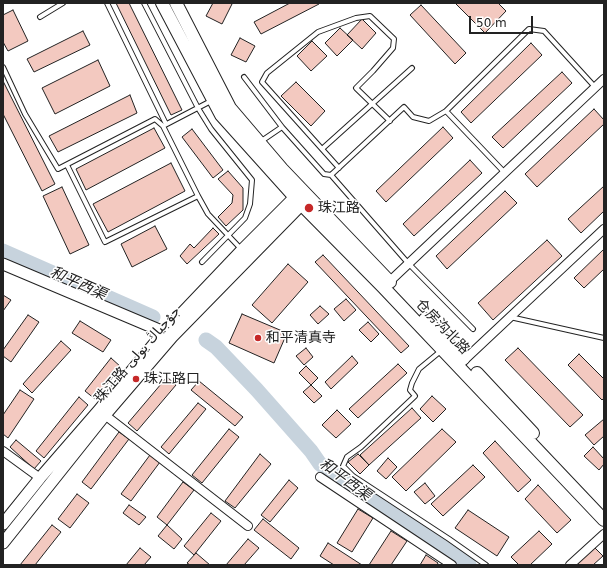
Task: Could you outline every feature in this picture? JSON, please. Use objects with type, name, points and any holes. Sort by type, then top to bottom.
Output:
[{"type":"main road","points":[[162,3],[221,115],[301,197]]},
{"type":"main road","name":"仓房沟北路","points":[[176,3],[230,108],[282,169],[301,197],[373,277],[443,350],[461,363],[604,508]]},
{"type":"main road","name":"仓房沟北路","points":[[301,197],[389,282],[604,520]]},
{"type":"street","points":[[389,282],[604,79]]},
{"type":"street","name":"珠江路 جۇجياڭ يولى","points":[[3,543],[102,413],[168,334],[242,250],[301,197]]},
{"type":"street","name":"珠江路 جۇجياڭ يولى","points":[[168,334],[301,197]]},
{"type":"street","points":[[461,363],[604,229]]},
{"type":"street","points":[[3,264],[168,334]]},
{"type":"street","points":[[102,413],[248,526]]},
{"type":"street","name":"珠江路 جۇجياڭ يولى","points":[[3,524],[40,478],[102,413]]},
{"type":"street","points":[[3,451],[40,478]]},
{"type":"street","points":[[320,477],[452,565]]},
{"type":"street","points":[[570,565],[604,534]]},
{"type":"lane","points":[[40,17],[63,3]]},
{"type":"lane","points":[[107,3],[198,196],[208,214],[242,250]]},
{"type":"lane","points":[[144,3],[198,108],[211,129],[252,180],[250,204],[245,218],[202,262]]},
{"type":"lane","points":[[339,168],[262,82],[267,73],[318,32],[356,18],[370,16],[394,39],[393,48],[356,88],[390,121]]},
{"type":"lane","points":[[331,175],[404,108],[413,117],[429,120],[446,111],[529,29],[544,32],[596,87]]},
{"type":"lane","points":[[3,67],[25,114],[58,169],[154,119],[164,125]]},
{"type":"lane","points":[[322,149],[412,68]]},
{"type":"lane","points":[[244,77],[282,127],[324,174],[331,175],[408,263],[473,329]]},
{"type":"lane","points":[[164,125],[213,100]]},
{"type":"lane","points":[[446,111],[505,173]]},
{"type":"lane","points":[[259,143],[282,127]]},
{"type":"lane","points":[[67,165],[105,242],[198,196]]},
{"type":"lane","points":[[510,317],[604,338]]},
{"type":"lane","points":[[443,350],[416,373],[410,390],[415,396],[361,447],[347,457],[343,466],[353,476],[442,534],[486,565]]},
{"type":"building","points":[[116,3],[129,3],[182,110],[171,115]]},
{"type":"building","points":[[213,3],[232,4],[222,24],[206,16]]},
{"type":"building","points":[[290,3],[319,4],[261,34],[254,22]]},
{"type":"building","points":[[455,3],[498,3],[506,11],[485,33]]},
{"type":"building","points":[[421,5],[466,53],[455,64],[410,15]]},
{"type":"building","points":[[13,10],[28,41],[8,51],[3,42],[3,15]]},
{"type":"building","points":[[362,19],[376,33],[362,49],[347,35]]},
{"type":"building","points":[[340,28],[353,40],[337,56],[325,43]]},
{"type":"building","points":[[83,31],[90,45],[34,72],[27,59]]},
{"type":"building","points":[[240,38],[255,46],[246,62],[231,55]]},
{"type":"building","points":[[312,41],[327,56],[311,71],[297,56]]},
{"type":"building","points":[[531,43],[542,55],[471,123],[461,112]]},
{"type":"building","points":[[98,60],[110,86],[55,114],[42,88]]},
{"type":"building","points":[[562,72],[572,83],[503,148],[492,137]]},
{"type":"building","points":[[3,81],[55,184],[42,191],[3,114]]},
{"type":"building","points":[[296,82],[325,111],[311,126],[281,96]]},
{"type":"building","points":[[130,95],[137,113],[58,152],[49,136]]},
{"type":"building","points":[[594,109],[604,120],[604,124],[537,187],[525,174]]},
{"type":"building","points":[[443,127],[453,138],[386,202],[376,191]]},
{"type":"building","points":[[154,128],[165,148],[86,190],[76,169]]},
{"type":"building","points":[[192,129],[223,170],[213,178],[182,137]]},
{"type":"building","points":[[470,160],[482,173],[414,236],[403,224]]},
{"type":"building","points":[[171,163],[185,191],[108,232],[93,204]]},
{"type":"building","points":[[228,171],[243,188],[243,210],[226,226],[218,217],[232,203],[233,195],[218,179]]},
{"type":"building","points":[[604,186],[604,211],[581,233],[568,219]]},
{"type":"building","points":[[62,187],[89,245],[70,254],[43,196]]},
{"type":"building","points":[[505,191],[517,203],[447,269],[436,256]]},
{"type":"building","points":[[155,226],[167,249],[132,267],[121,244]]},
{"type":"building","points":[[213,228],[219,234],[187,264],[180,256],[190,244],[194,248]]},
{"type":"building","points":[[547,240],[562,256],[493,320],[478,303]]},
{"type":"building","points":[[604,249],[604,269],[584,288],[574,278]]},
{"type":"building","points":[[323,255],[409,346],[401,353],[315,262]]},
{"type":"building","points":[[288,264],[308,282],[272,323],[252,305]]},
{"type":"building","points":[[3,295],[11,300],[3,311]]},
{"type":"building","points":[[346,299],[356,310],[344,321],[334,309]]},
{"type":"building","points":[[320,306],[329,314],[318,324],[310,315]]},
{"type":"building","name":"和平清真寺","points":[[242,314],[287,333],[274,363],[229,343]]},
{"type":"building","points":[[28,315],[39,322],[11,362],[3,356],[3,350]]},
{"type":"building","points":[[80,321],[111,340],[103,352],[72,333]]},
{"type":"building","points":[[368,322],[379,334],[371,342],[359,330]]},
{"type":"building","points":[[61,341],[71,350],[32,393],[23,384]]},
{"type":"building","points":[[306,348],[313,357],[304,365],[296,356]]},
{"type":"building","points":[[518,348],[583,415],[570,427],[505,360]]},
{"type":"building","points":[[579,354],[604,379],[604,398],[602,400],[568,365]]},
{"type":"building","points":[[352,356],[358,363],[331,389],[325,382]]},
{"type":"building","points":[[111,358],[121,367],[95,399],[85,391]]},
{"type":"building","points":[[398,364],[407,373],[358,418],[349,409]]},
{"type":"building","points":[[306,366],[318,378],[311,385],[299,373]]},
{"type":"building","points":[[167,377],[176,385],[137,431],[128,423]]},
{"type":"building","points":[[199,381],[243,417],[235,426],[191,390]]},
{"type":"building","points":[[311,385],[322,396],[314,403],[303,392]]},
{"type":"building","points":[[20,390],[34,399],[8,438],[3,434],[3,415]]},
{"type":"building","points":[[432,396],[446,409],[433,422],[420,409]]},
{"type":"building","points":[[79,397],[88,405],[44,458],[36,451]]},
{"type":"building","points":[[198,403],[206,409],[169,454],[161,447]]},
{"type":"building","points":[[412,408],[421,418],[369,465],[360,455]]},
{"type":"building","points":[[337,410],[351,424],[336,438],[322,425]]},
{"type":"building","points":[[604,419],[604,436],[594,445],[585,435]]},
{"type":"building","points":[[229,429],[239,437],[202,483],[192,475]]},
{"type":"building","points":[[442,429],[456,442],[406,491],[392,477]]},
{"type":"building","points":[[119,432],[129,439],[91,489],[82,482]]},
{"type":"building","points":[[16,440],[41,461],[34,469],[10,447]]},
{"type":"building","points":[[495,441],[531,480],[518,492],[483,453]]},
{"type":"building","points":[[593,447],[604,459],[604,464],[599,470],[584,456]]},
{"type":"building","points":[[260,454],[271,464],[235,508],[225,501]]},
{"type":"building","points":[[358,454],[369,465],[360,474],[348,462]]},
{"type":"building","points":[[150,455],[160,462],[131,501],[121,494]]},
{"type":"building","points":[[388,458],[397,467],[386,479],[377,471]]},
{"type":"building","points":[[473,465],[485,477],[443,516],[431,504]]},
{"type":"building","points":[[289,480],[298,488],[270,522],[261,515]]},
{"type":"building","points":[[183,482],[194,490],[167,525],[157,517]]},
{"type":"building","points":[[425,483],[435,496],[425,504],[414,492]]},
{"type":"building","points":[[538,485],[571,520],[557,533],[525,499]]},
{"type":"building","points":[[77,494],[89,503],[70,528],[58,519]]},
{"type":"building","points":[[129,505],[146,517],[139,525],[123,513]]},
{"type":"building","points":[[358,509],[373,518],[352,552],[337,543]]},
{"type":"building","points":[[468,510],[509,537],[497,556],[455,528]]},
{"type":"building","points":[[211,513],[221,521],[194,555],[184,546]]},
{"type":"building","points":[[263,519],[299,548],[291,559],[254,530]]},
{"type":"building","points":[[52,525],[61,532],[35,565],[20,565]]},
{"type":"building","points":[[167,525],[182,539],[174,549],[158,536]]},
{"type":"building","points":[[391,531],[407,541],[391,565],[369,565]]},
{"type":"building","points":[[539,531],[552,544],[530,565],[519,565],[511,557]]},
{"type":"building","points":[[248,539],[259,548],[244,565],[226,565]]},
{"type":"building","points":[[328,543],[362,565],[334,565],[320,556]]},
{"type":"building","points":[[594,547],[603,556],[593,565],[574,565]]},
{"type":"building","points":[[140,548],[151,557],[144,565],[126,565]]},
{"type":"building","points":[[196,553],[210,565],[190,565],[187,563]]},
{"type":"building","points":[[426,555],[438,563],[437,565],[420,565]]},
{"type":"waterway","name":"和平西渠","points":[[3,251],[153,317]]},
{"type":"waterway","name":"和平西渠","points":[[206,340],[216,347],[257,390],[311,451],[320,464],[469,565]]},
{"type":"place","name":"珠江路","points":[[309,208]]},
{"type":"place","name":"和平清真寺","points":[[258,338]]},
{"type":"place","name":"珠江路口","points":[[136,379]]}]
